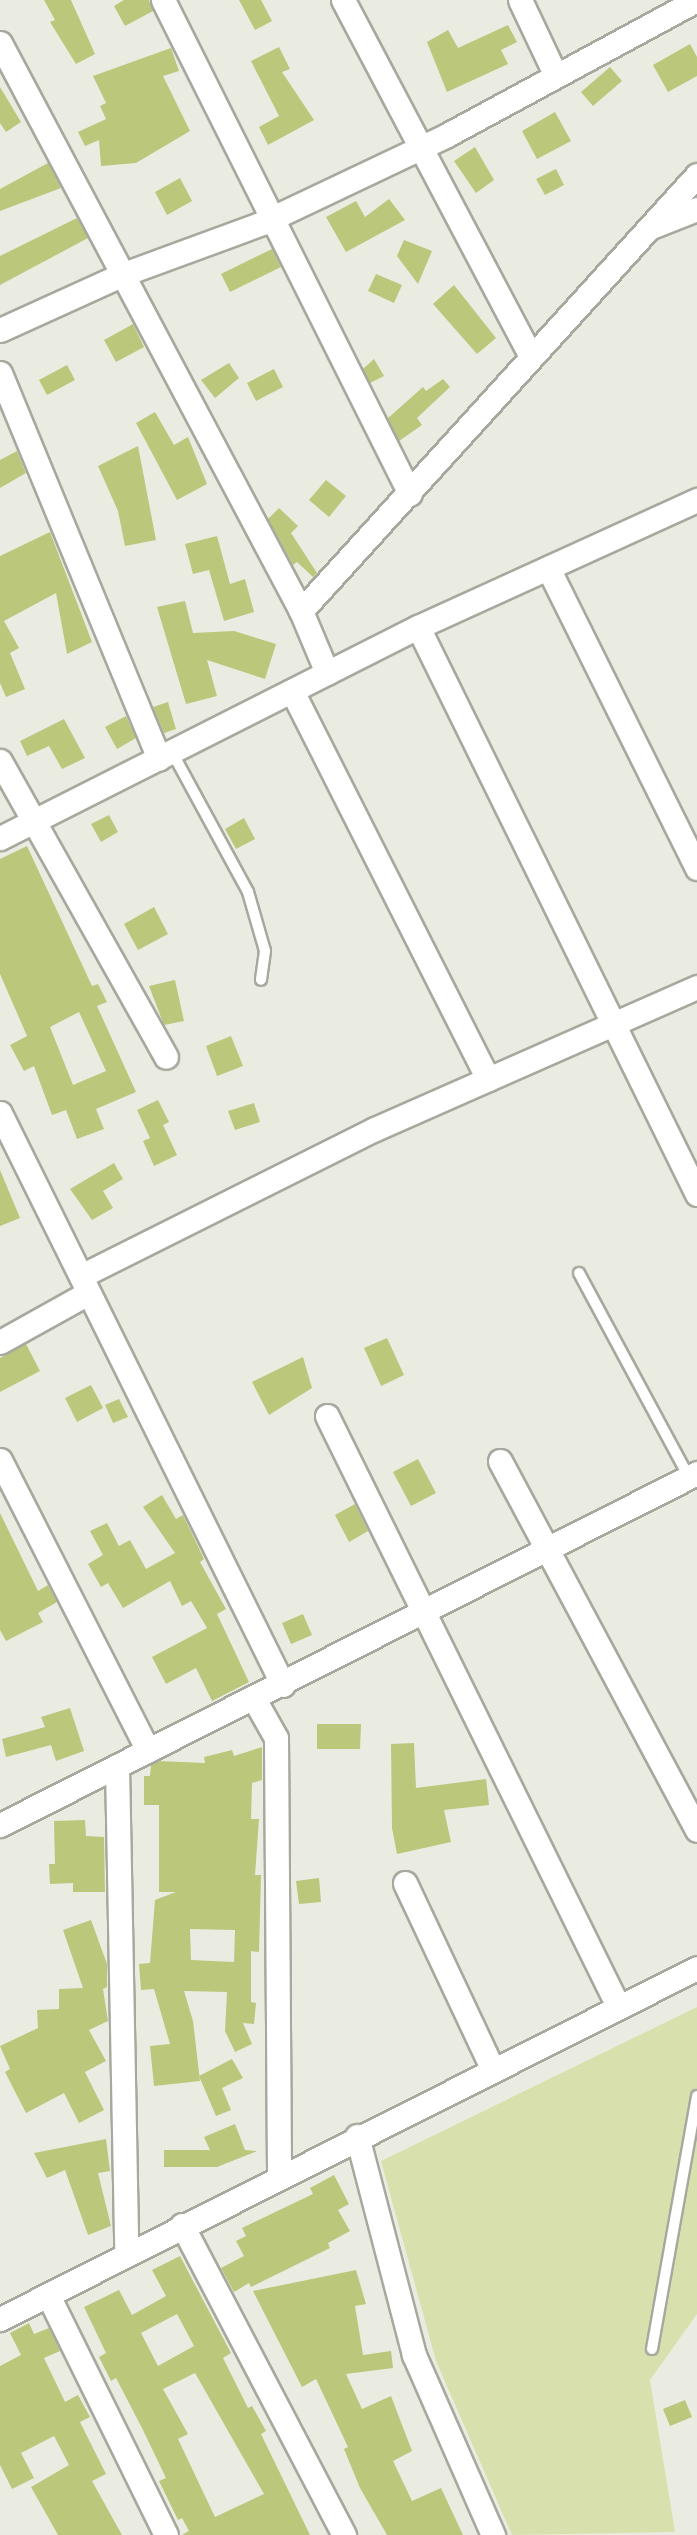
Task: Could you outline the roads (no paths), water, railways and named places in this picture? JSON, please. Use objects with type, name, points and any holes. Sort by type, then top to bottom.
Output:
[{"type":"street","points":[[163,0],[410,494]]},
{"type":"street","points":[[343,0],[530,355]]},
{"type":"street","points":[[520,0],[556,76]]},
{"type":"street","points":[[0,330],[121,275],[273,218],[421,147],[697,0]]},
{"type":"street","points":[[0,43],[301,611],[327,673]]},
{"type":"street","points":[[301,611],[410,494],[530,355],[697,176]]},
{"type":"street","points":[[648,228],[697,209]]},
{"type":"street","points":[[0,373],[166,755]]},
{"type":"street","points":[[0,838],[418,627],[697,500]]},
{"type":"street","points":[[548,568],[697,868]]},
{"type":"street","points":[[418,627],[617,1023],[697,1194]]},
{"type":"street","points":[[292,691],[488,1079]]},
{"type":"street","points":[[0,761],[31,823],[166,1057]]},
{"type":"street","points":[[0,1342],[85,1284],[375,1129],[697,987]]},
{"type":"street","points":[[0,1113],[283,1685]]},
{"type":"street","points":[[327,1416],[618,2006]]},
{"type":"street","points":[[0,1460],[148,1751]]},
{"type":"street","points":[[500,1461],[697,1830]]},
{"type":"street","points":[[0,1825],[253,1697],[283,1685],[693,1475]]},
{"type":"street","points":[[253,1697],[276,1738],[279,2175]]},
{"type":"street","points":[[117,1766],[126,2254]]},
{"type":"street","points":[[404,1883],[492,2067]]},
{"type":"street","points":[[0,2319],[492,2067],[697,1968]]},
{"type":"street","points":[[357,2136],[414,2355],[493,2535]]},
{"type":"street","points":[[182,2225],[344,2535]]},
{"type":"street","points":[[48,2295],[166,2535]]},
{"type":"lane","points":[[166,755],[248,892],[265,951],[261,980]]},
{"type":"lane","points":[[579,1273],[693,1475]]},
{"type":"lane","points":[[652,2349],[697,2096]]}]
